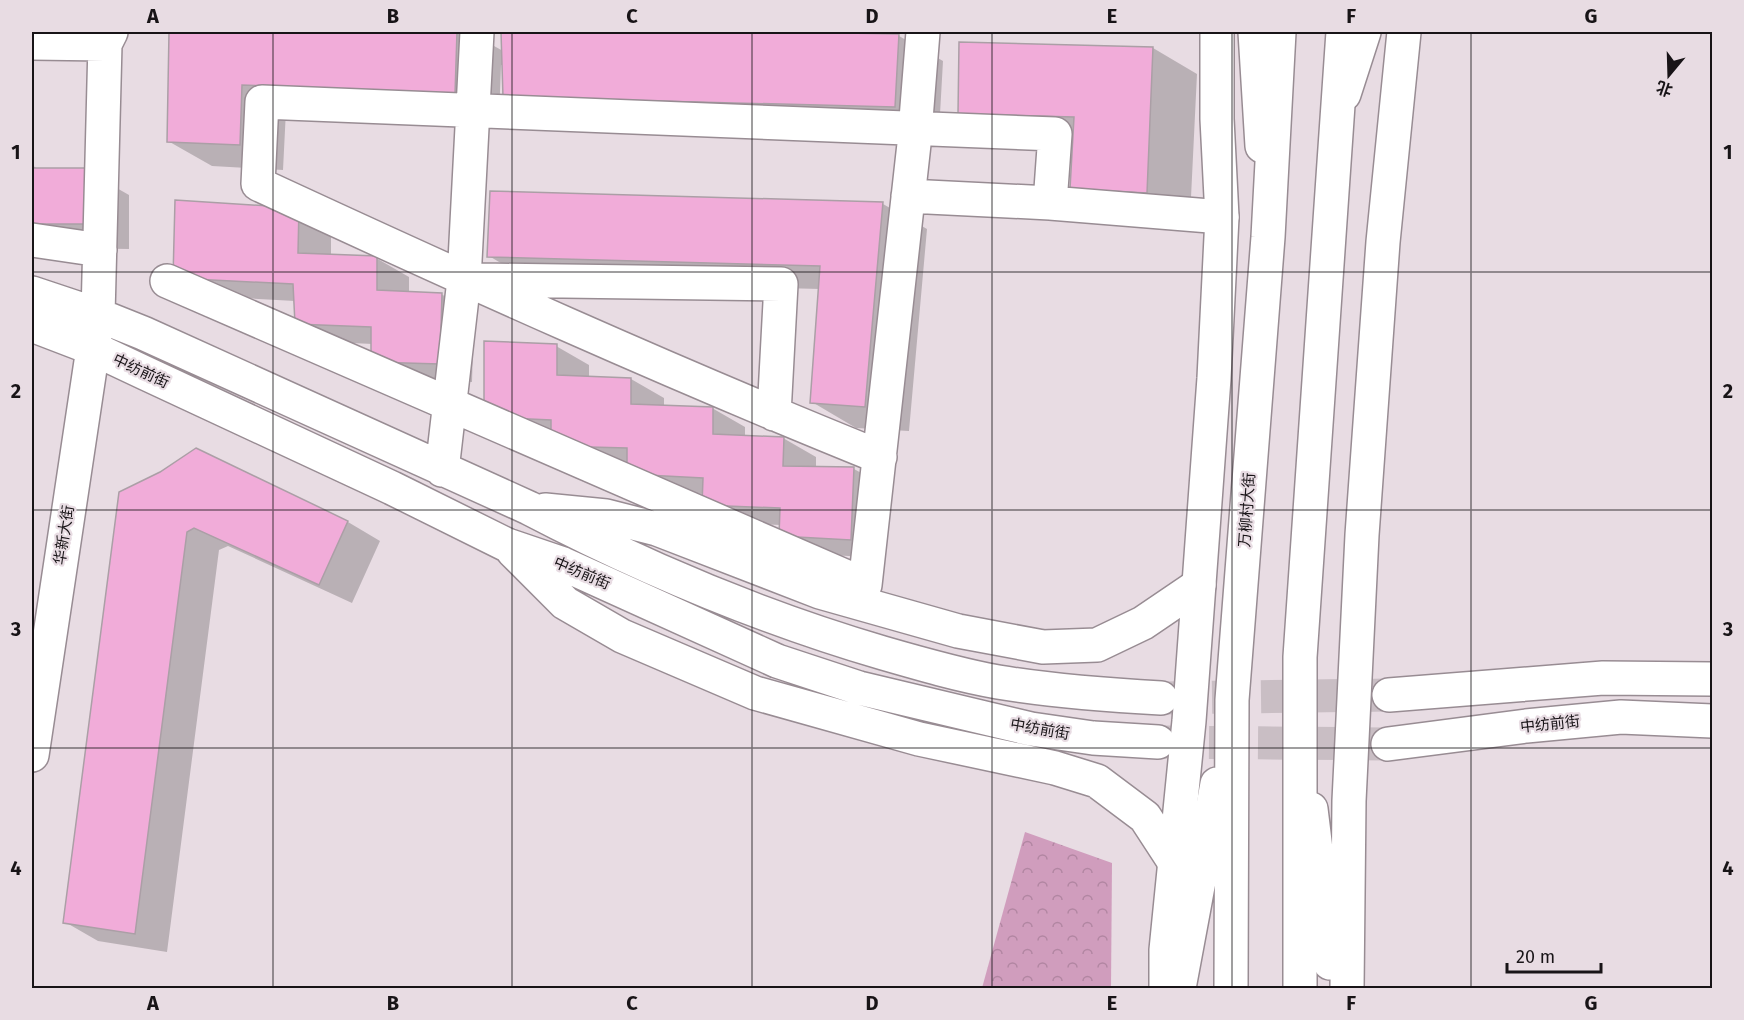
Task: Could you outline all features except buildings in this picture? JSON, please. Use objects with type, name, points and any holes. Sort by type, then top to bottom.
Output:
[{"type":"main road","points":[[442,470],[464,280],[477,32]]},
{"type":"main road","points":[[167,280],[865,585],[908,196],[923,32]]},
{"type":"main road","points":[[1166,988],[1166,950],[1189,720],[1199,585],[1222,217],[1217,119],[1217,32]]},
{"type":"main road","points":[[1255,32],[1268,237]]},
{"type":"main road","name":"万柳村大街","points":[[1231,988],[1232,700],[1268,237],[1280,32]]},
{"type":"main road","points":[[1300,988],[1300,657],[1343,32]]},
{"type":"main road","points":[[1339,107],[1364,32]]},
{"type":"main road","points":[[1347,988],[1348,801],[1361,546],[1383,242],[1404,32]]},
{"type":"main road","points":[[32,43],[108,38]]},
{"type":"main road","name":"华新大街","points":[[32,755],[98,315],[108,38]]},
{"type":"main road","points":[[879,456],[774,414],[464,280],[258,184],[262,102],[1055,134],[1050,203]]},
{"type":"main road","points":[[908,196],[1050,203],[1222,217]]},
{"type":"main road","points":[[32,240],[100,250]]},
{"type":"main road","points":[[464,280],[781,284],[774,414]]},
{"type":"main road","points":[[32,293],[98,315],[529,508],[581,535],[742,607],[841,641],[912,662],[996,682],[1072,693],[1161,698]]},
{"type":"main road","name":"中纺前街","points":[[32,325],[92,348],[381,483],[507,545],[563,564],[777,661],[859,688],[1030,729],[1093,738],[1158,742]]},
{"type":"main road","points":[[529,508],[606,516],[657,529],[820,592],[958,631],[1043,646],[1097,645],[1143,623],[1199,585]]},
{"type":"main road","points":[[507,545],[565,603],[622,636],[755,693],[919,739],[1055,768],[1097,781],[1145,817],[1174,863]]},
{"type":"main road","points":[[1389,695],[1603,678],[1713,679]]},
{"type":"main road","points":[[1179,988],[1232,700]]},
{"type":"main road","points":[[1300,715],[1333,988]]},
{"type":"main road","name":"中纺前街","points":[[1388,744],[1526,726],[1621,717],[1713,721]]},
{"type":"green space","points":[[1025,832],[1112,863],[1111,988],[982,988]]},
{"type":"tunnel","points":[[1163,698],[1389,695]]},
{"type":"tunnel","points":[[1160,742],[1388,744]]}]
